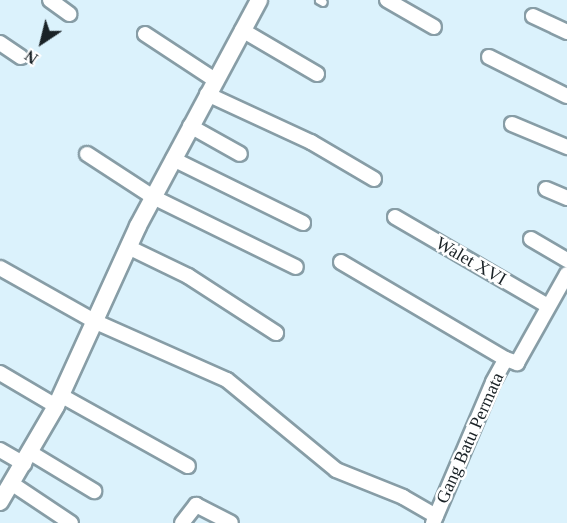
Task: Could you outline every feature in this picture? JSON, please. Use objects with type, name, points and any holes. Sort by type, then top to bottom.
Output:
[{"type":"street","points":[[50,0],[69,14]]},
{"type":"street","points":[[0,502],[59,401],[128,247],[190,126],[259,0]]},
{"type":"street","points":[[387,0],[434,27]]},
{"type":"street","points":[[533,16],[567,32]]},
{"type":"street","points":[[242,30],[317,74]]},
{"type":"street","points":[[145,34],[211,87],[374,179]]},
{"type":"street","points":[[0,43],[21,57]]},
{"type":"street","points":[[489,57],[567,96]]},
{"type":"street","points":[[512,124],[567,147]]},
{"type":"street","points":[[190,126],[240,154]]},
{"type":"street","points":[[87,154],[153,197],[296,267]]},
{"type":"street","points":[[173,159],[303,223]]},
{"type":"street","points":[[546,189],[567,198]]},
{"type":"street","name":"Walet XVI","points":[[395,217],[546,305]]},
{"type":"street","points":[[531,239],[567,260]]},
{"type":"street","points":[[128,247],[188,276],[276,333]]},
{"type":"street","points":[[341,262],[506,359]]},
{"type":"street","points":[[0,268],[96,322],[227,380],[329,465],[364,483],[403,496],[435,520]]},
{"type":"street","name":"Gang Batu Permata","points":[[435,520],[506,359],[517,363],[546,305],[567,274]]},
{"type":"street","points":[[0,373],[188,466]]},
{"type":"street","points":[[0,450],[27,458],[94,491]]},
{"type":"street","points":[[11,483],[71,523]]},
{"type":"street","points":[[182,523],[196,504],[231,523]]}]
